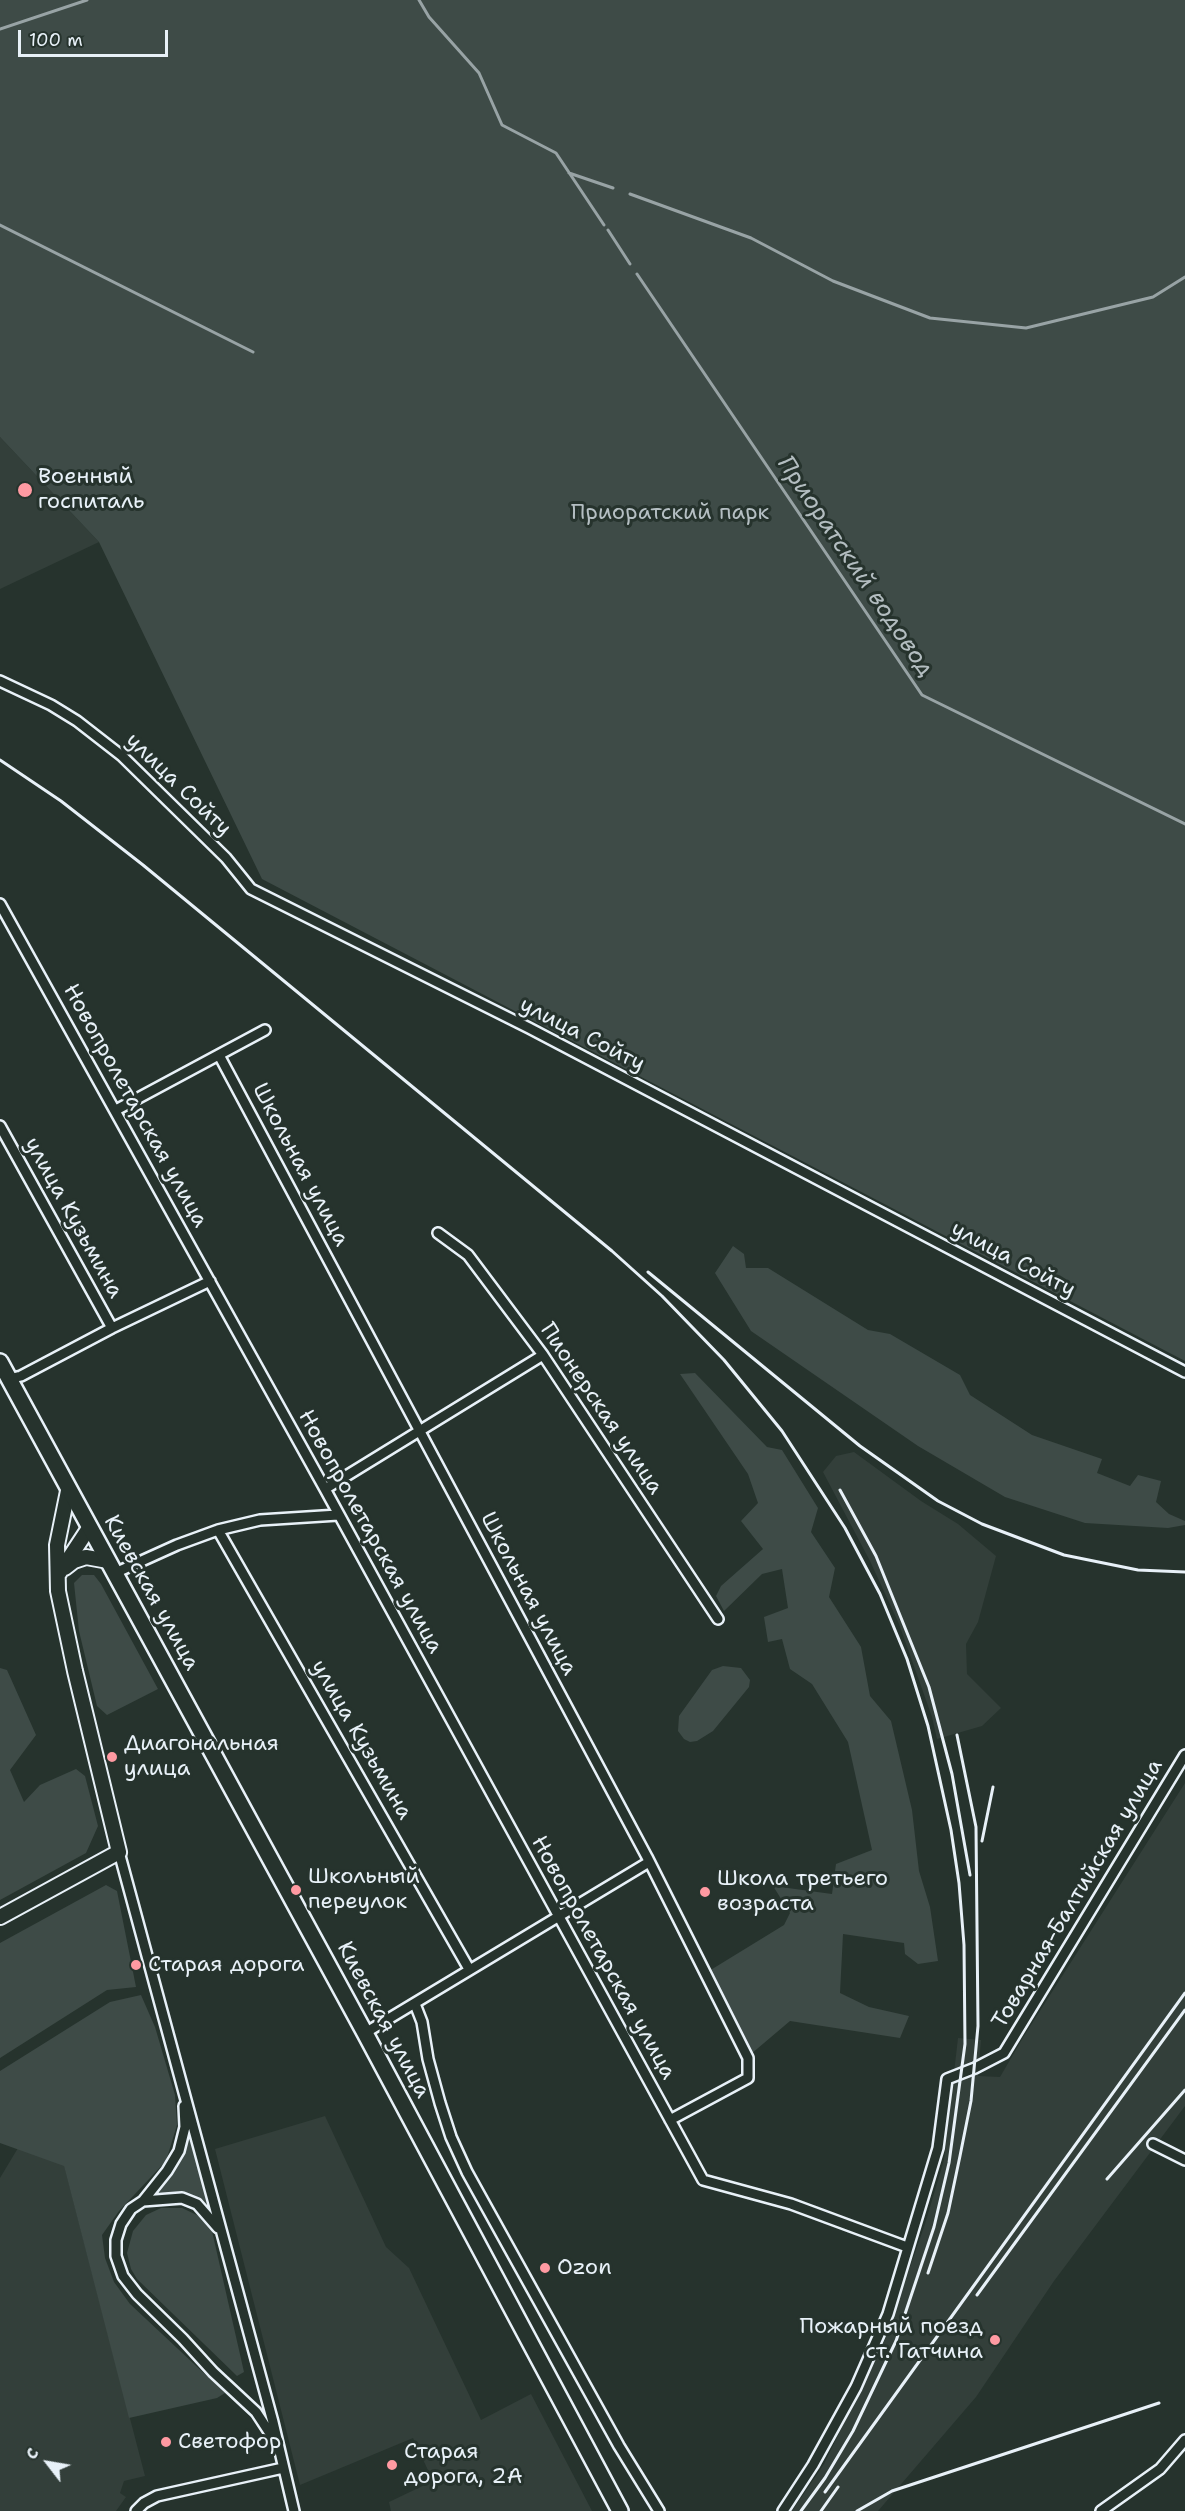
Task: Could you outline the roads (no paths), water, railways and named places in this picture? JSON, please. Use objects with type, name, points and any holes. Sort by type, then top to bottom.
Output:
[{"type":"main road","name":"Киевская улица","points":[[0,1362],[68,1491],[365,2033],[620,2511]]},
{"type":"street","name":"улица Сойту","points":[[0,681],[51,705],[77,721],[122,756],[226,858],[252,889],[529,1028],[1185,1372]]},
{"type":"street","name":"Новопролетарская улица","points":[[0,904],[325,1489],[703,2180],[791,2204],[907,2247]]},
{"type":"street","points":[[116,1110],[265,1030]]},
{"type":"street","name":"Школьная улица","points":[[219,1055],[649,1862],[748,2058],[748,2078],[670,2120]]},
{"type":"street","name":"улица Кузьмина","points":[[0,1126],[112,1328]]},
{"type":"street","name":"Пионерская улица","points":[[438,1233],[468,1255],[543,1355],[718,1619]]},
{"type":"street","points":[[9,1379],[21,1376],[112,1328],[210,1281]]},
{"type":"street","points":[[325,1489],[543,1355]]},
{"type":"street","points":[[68,1491],[57,1545],[57,1576],[65,1628],[120,1852],[273,2422],[294,2511]]},
{"type":"street","points":[[57,1576],[74,1561],[80,1559],[95,1557],[111,1567],[218,1530],[260,1520],[338,1515]]},
{"type":"street","points":[[57,1545],[66,1536],[89,1528]]},
{"type":"street","points":[[57,1576],[89,1528]]},
{"type":"street","name":"улица Кузьмина","points":[[218,1530],[469,1969]]},
{"type":"street","name":"Товарная-Балтийская улица","points":[[907,2247],[938,2148],[947,2079],[1004,2053],[1185,1755]]},
{"type":"street","points":[[0,1917],[120,1852]]},
{"type":"street","points":[[365,2033],[649,1862]]},
{"type":"street","name":"Киевская улица","points":[[414,2004],[423,2022],[428,2059],[442,2112],[467,2172],[619,2446],[659,2511]]},
{"type":"street","points":[[184,2089],[185,2127],[179,2151],[167,2171],[143,2201],[131,2209],[121,2224],[116,2240],[116,2256],[123,2276],[137,2294],[213,2372],[256,2412],[278,2448]]},
{"type":"street","points":[[1153,2144],[1185,2160]]},
{"type":"street","points":[[143,2201],[182,2198],[197,2204],[222,2233]]},
{"type":"street","points":[[783,2511],[818,2455],[856,2387],[875,2347],[888,2314],[907,2247]]},
{"type":"street","points":[[1101,2511],[1160,2469],[1185,2440]]},
{"type":"street","points":[[136,2511],[144,2503],[157,2496],[283,2468]]},
{"type":"waterway","points":[[0,29],[87,0]]},
{"type":"waterway","name":"Приоратский водовод","points":[[419,0],[429,17],[479,73],[502,125],[556,153],[604,225]]},
{"type":"waterway","points":[[569,173],[613,188]]},
{"type":"waterway","points":[[630,194],[751,238],[833,281],[930,318],[1026,328],[1153,297],[1185,277]]},
{"type":"waterway","points":[[0,225],[253,352]]},
{"type":"waterway","name":"Приоратский водовод","points":[[608,230],[630,264]]},
{"type":"waterway","name":"Приоратский водовод","points":[[637,274],[922,695],[1185,824]]},
{"type":"railway","points":[[0,760],[61,801],[143,865],[612,1251],[662,1296],[724,1360],[782,1431],[845,1528],[880,1594],[907,1659],[928,1726],[951,1830],[959,1883],[964,1945],[965,2044],[949,2163],[934,2227],[896,2341],[853,2431],[825,2478],[801,2511]]},
{"type":"railway","points":[[648,1272],[860,1446],[938,1501],[982,1524],[1064,1555],[1138,1570],[1185,1572]]},
{"type":"railway","points":[[840,1490],[876,1556],[929,1687],[952,1774],[970,1875]]},
{"type":"railway","points":[[928,2273],[948,2213],[960,2156],[971,2101],[978,2026],[976,1827],[957,1735]]},
{"type":"railway","points":[[982,1841],[993,1787]]},
{"type":"railway","points":[[825,2492],[1185,1993]]},
{"type":"railway","points":[[977,2295],[1185,2010]]},
{"type":"railway","points":[[1107,2179],[1185,2090]]},
{"type":"railway","points":[[857,2511],[892,2491],[1159,2403]]},
{"type":"railway","points":[[821,2511],[838,2487]]},
{"type":"place","name":"Военный госпиталь","points":[[25,490]]},
{"type":"place","name":"Диагональная улица","points":[[112,1757]]},
{"type":"place","name":"Школьный переулок","points":[[296,1890]]},
{"type":"place","name":"Школа третьего возраста","points":[[705,1892]]},
{"type":"place","name":"Старая дорога","points":[[136,1965]]},
{"type":"place","name":"Ozon","points":[[545,2268]]},
{"type":"place","name":"Пожарный поезд ст. Гатчина","points":[[995,2340]]},
{"type":"place","name":"Светофор","points":[[166,2442]]},
{"type":"place","name":"Старая дорога, 2А","points":[[392,2465]]},
{"type":"park label","name":"Приоратский парк","points":[[670,513]]}]
